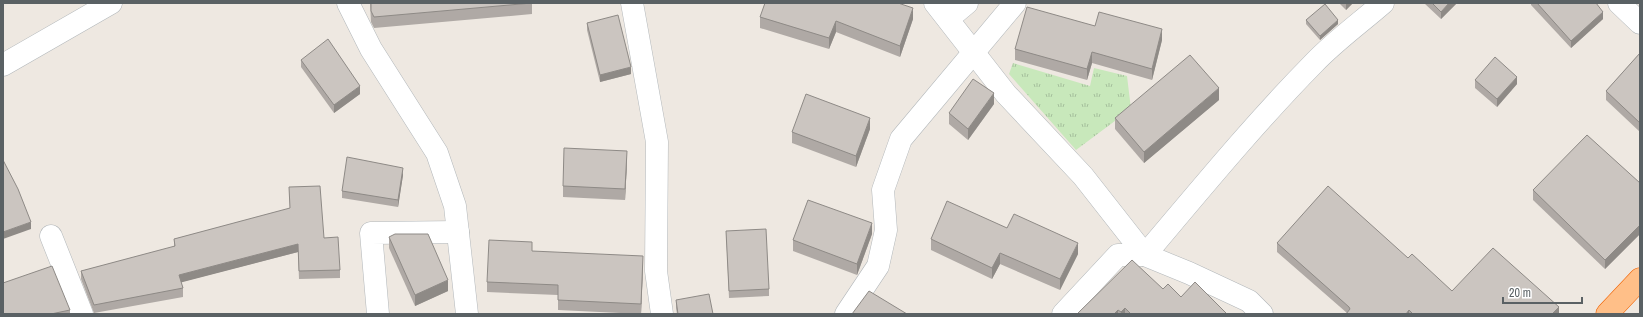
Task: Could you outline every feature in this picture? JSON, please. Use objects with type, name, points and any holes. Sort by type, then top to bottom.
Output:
[{"type":"highway","points":[[1607,314],[1640,279]]},
{"type":"street","points":[[3,65],[78,11],[111,3]]},
{"type":"street","points":[[348,3],[371,49],[437,153],[455,206],[468,314]]},
{"type":"street","points":[[633,3],[657,142],[656,271],[662,314]]},
{"type":"street","points":[[967,3],[941,11],[1006,94],[1083,176],[1145,255]]},
{"type":"street","points":[[846,314],[878,266],[886,230],[883,190],[900,138],[1016,3]]},
{"type":"street","points":[[1145,255],[1262,118],[1295,83],[1315,62],[1383,3]]},
{"type":"street","points":[[1619,3],[1640,23]]},
{"type":"street","points":[[378,314],[371,233],[458,232]]},
{"type":"street","points":[[51,236],[82,314]]},
{"type":"street","points":[[1064,314],[1118,255],[1145,255],[1189,273],[1249,301],[1262,314]]},
{"type":"green space","points":[[1013,63],[1090,86],[1094,68],[1127,76],[1131,109],[1076,150],[1009,74]]},
{"type":"building","points":[[371,3],[532,3],[374,17],[371,11]]},
{"type":"building","points":[[765,3],[898,3],[913,8],[900,46],[836,21],[829,38],[760,17]]},
{"type":"building","points":[[1432,3],[1449,3],[1441,12]]},
{"type":"building","points":[[1537,3],[1596,3],[1603,12],[1571,41]]},
{"type":"building","points":[[1325,4],[1338,20],[1320,36],[1306,20]]},
{"type":"building","points":[[1027,7],[1095,26],[1099,12],[1162,29],[1152,69],[1092,52],[1087,69],[1015,49]]},
{"type":"building","points":[[618,15],[631,67],[600,75],[587,23]]},
{"type":"building","points":[[328,39],[360,86],[334,105],[301,60]]},
{"type":"building","points":[[1640,53],[1640,123],[1606,91]]},
{"type":"building","points":[[1190,55],[1219,88],[1144,152],[1115,118]]},
{"type":"building","points":[[1495,57],[1517,77],[1497,99],[1475,80]]},
{"type":"building","points":[[973,79],[994,93],[968,129],[949,113]]},
{"type":"building","points":[[806,94],[870,118],[856,156],[792,132]]},
{"type":"building","points":[[1587,135],[1640,183],[1640,225],[1605,260],[1533,190]]},
{"type":"building","points":[[564,148],[627,151],[625,189],[563,186]]},
{"type":"building","points":[[347,157],[403,168],[398,200],[342,191]]},
{"type":"building","points":[[3,160],[18,189],[31,222],[3,232]]},
{"type":"building","points":[[320,186],[324,238],[338,237],[340,270],[299,271],[298,244],[179,275],[183,288],[94,305],[81,271],[175,246],[174,239],[290,208],[289,187]]},
{"type":"building","points":[[1328,186],[1408,258],[1412,254],[1452,291],[1493,248],[1559,307],[1552,314],[1413,314],[1409,310],[1406,314],[1346,314],[1350,309],[1349,307],[1277,243]]},
{"type":"building","points":[[808,200],[872,223],[857,264],[793,240]]},
{"type":"building","points":[[947,201],[1007,228],[1014,214],[1078,243],[1060,279],[1000,253],[992,268],[931,239]]},
{"type":"building","points":[[766,229],[769,289],[729,291],[726,231]]},
{"type":"building","points":[[395,234],[428,234],[448,280],[415,295],[389,237]]},
{"type":"building","points":[[489,240],[532,242],[532,251],[643,256],[641,304],[558,300],[558,285],[487,282]]},
{"type":"building","points":[[1132,260],[1163,289],[1168,284],[1181,297],[1195,282],[1227,314],[1131,314],[1125,308],[1121,312],[1118,310],[1114,314],[1077,314]]},
{"type":"building","points":[[52,266],[70,310],[51,314],[3,314],[3,283]]},
{"type":"building","points":[[869,291],[907,314],[852,314]]},
{"type":"building","points":[[709,294],[713,314],[678,314],[676,300]]}]
